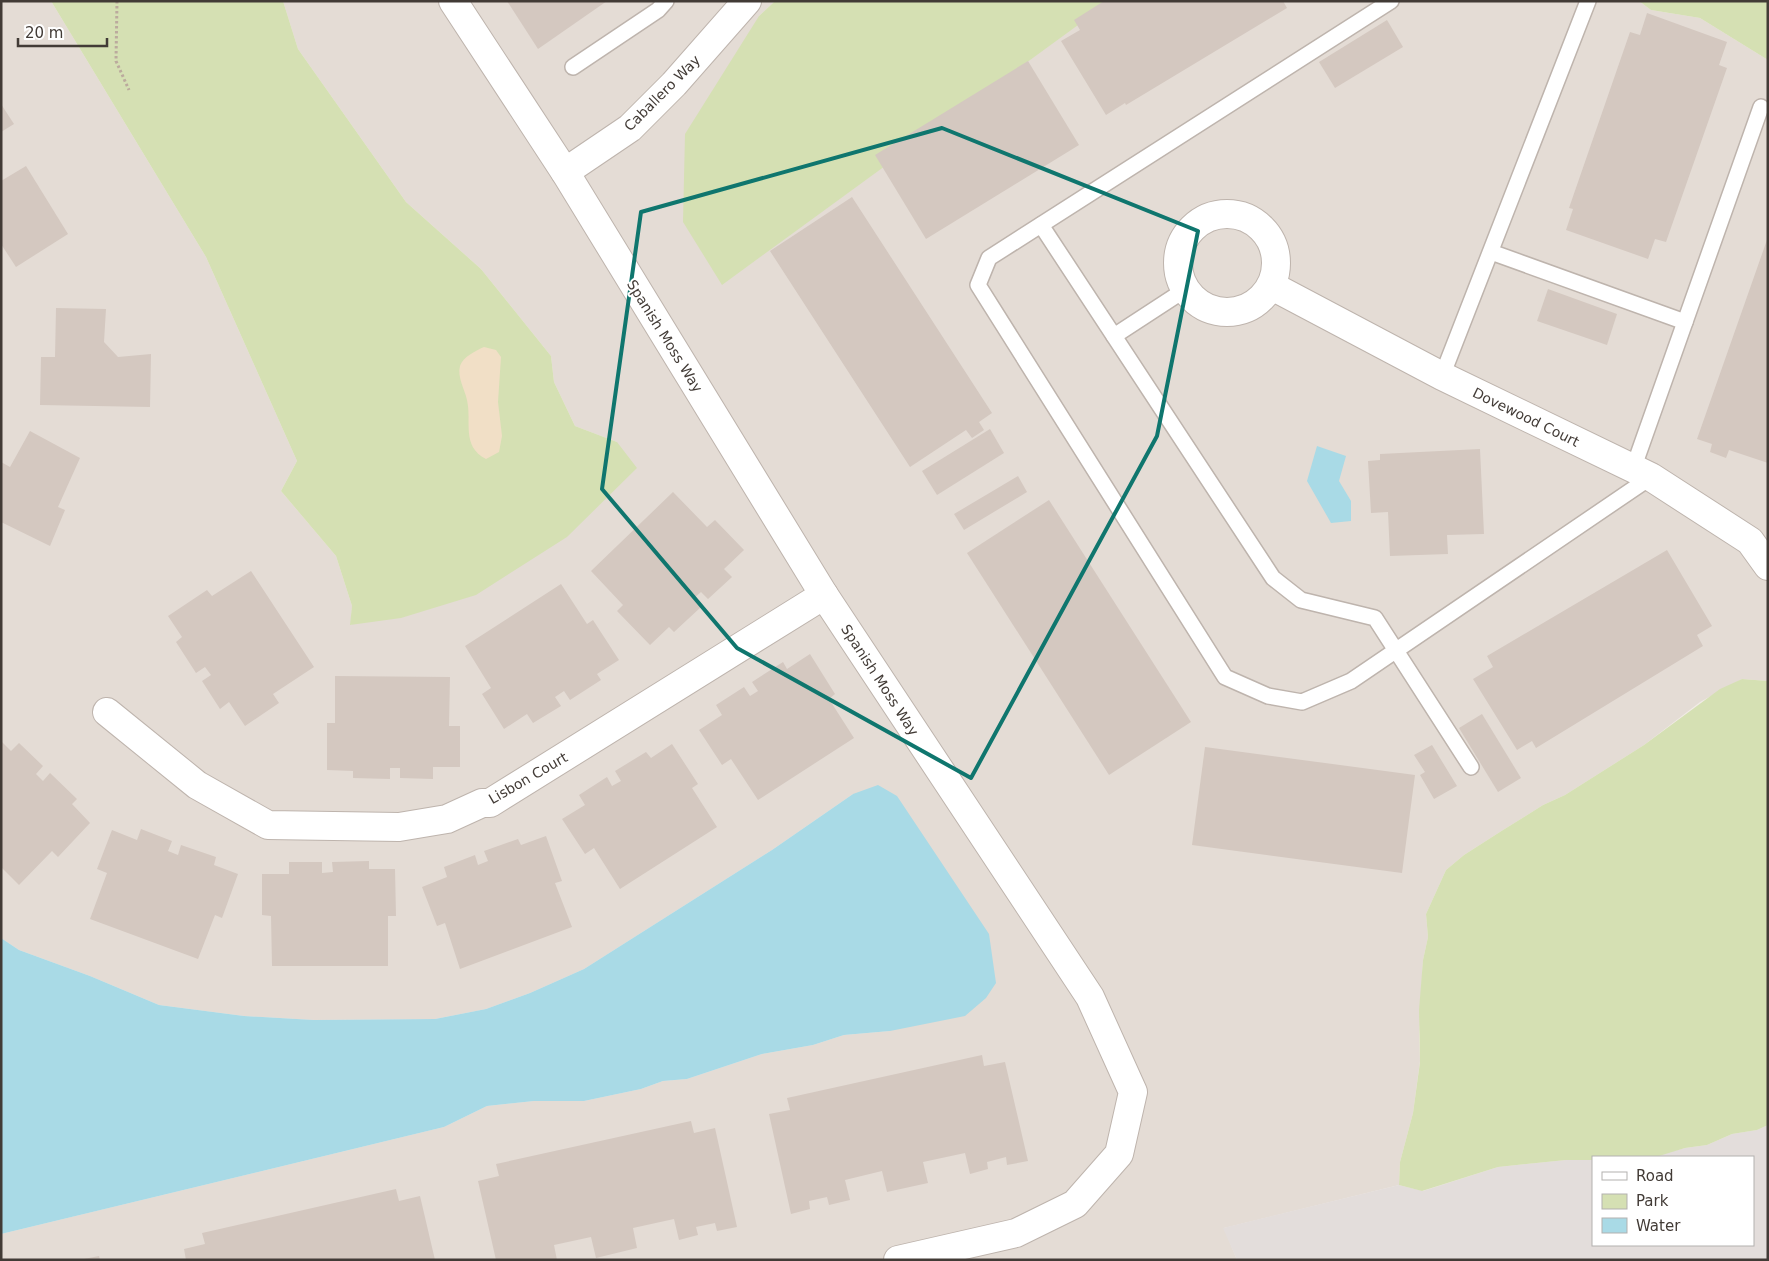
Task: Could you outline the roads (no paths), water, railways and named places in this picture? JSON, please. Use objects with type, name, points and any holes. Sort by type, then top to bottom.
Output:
[{"type":"street","name":"Spanish Moss Way","points":[[453,1],[565,172],[824,595],[1090,997],[1133,1092],[1119,1154],[1074,1204],[1016,1233],[898,1260]]},
{"type":"street","name":"Caballero Way","points":[[565,172],[630,128],[674,84],[747,1]]},
{"type":"street","points":[[1228,213],[1244,216],[1259,224],[1270,237],[1276,253],[1276,270],[1272,286],[1256,303],[1234,312],[1218,312],[1203,306],[1190,296],[1186,289],[1178,267],[1179,251],[1185,236],[1196,224],[1211,216],[1228,213]]},
{"type":"street","name":"Dovewood Court","points":[[1272,286],[1442,376],[1642,473],[1750,541],[1768,566]]},
{"type":"street","name":"Lisbon Court","points":[[107,712],[197,785],[268,824],[399,827],[447,820],[482,803],[490,803],[824,595]]},
{"type":"lane","points":[[573,67],[658,10],[666,1]]},
{"type":"lane","points":[[1391,1],[989,258],[978,286],[1225,677],[1268,696],[1302,702],[1351,681],[1642,473],[1685,322],[1761,107]]},
{"type":"lane","points":[[1442,376],[1588,1]]},
{"type":"lane","points":[[1041,225],[1273,578],[1301,600],[1376,618],[1395,651],[1471,767]]},
{"type":"lane","points":[[1491,252],[1685,322]]},
{"type":"lane","points":[[1114,336],[1186,289]]},
{"type":"water","points":[[1317,446],[1346,456],[1339,481],[1351,501],[1351,521],[1331,523],[1307,481]]},
{"type":"water","points":[[878,785],[897,796],[989,934],[996,983],[986,998],[965,1016],[890,1031],[844,1035],[813,1045],[762,1054],[687,1079],[663,1081],[641,1089],[584,1101],[534,1101],[487,1106],[444,1127],[1,1234],[1,938],[19,950],[90,976],[159,1005],[244,1016],[314,1020],[435,1019],[486,1009],[530,993],[584,969],[772,850],[853,794]]}]
